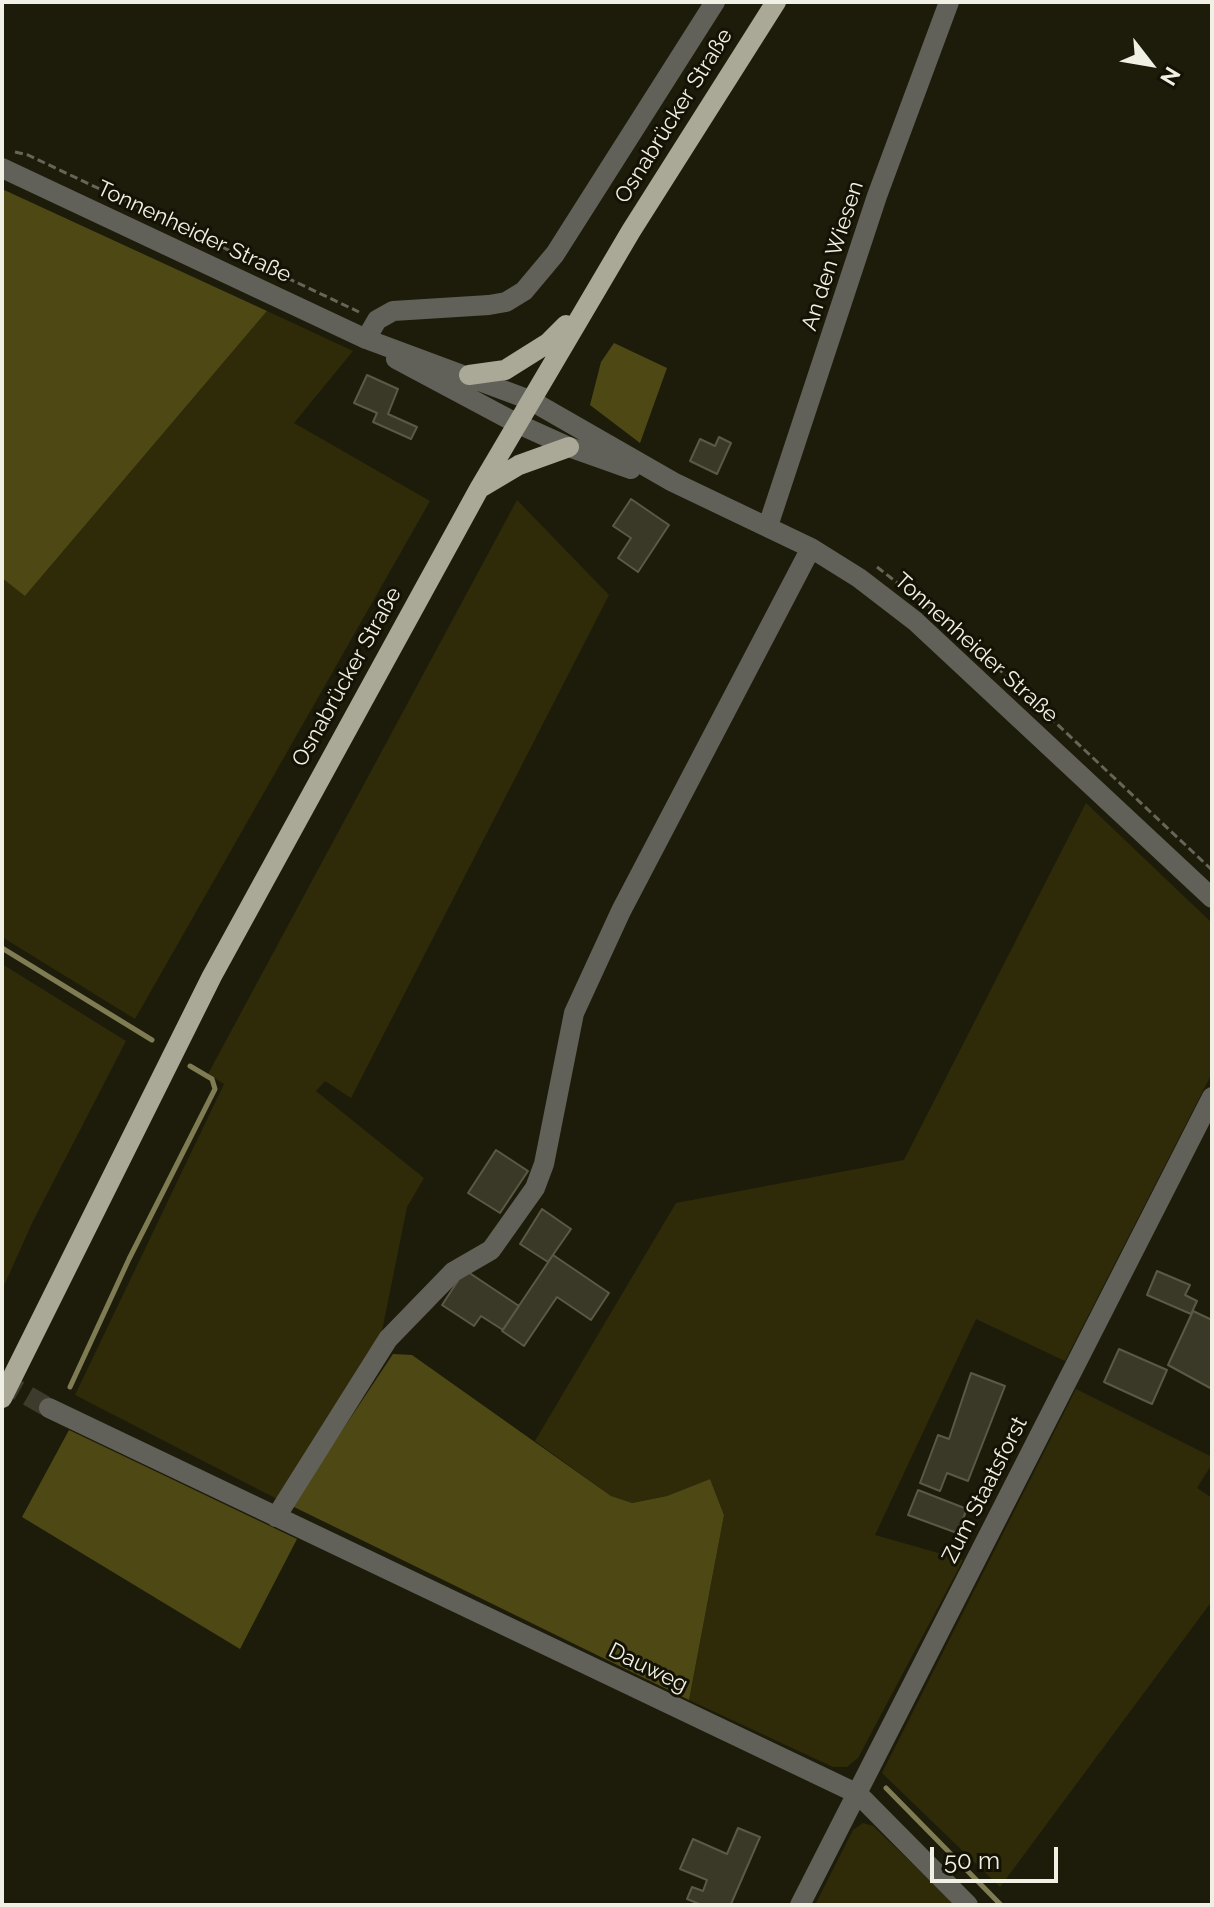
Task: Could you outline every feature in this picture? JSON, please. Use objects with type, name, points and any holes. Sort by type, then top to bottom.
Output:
[{"type":"main road","name":"Osnabrücker Straße","points":[[2,1398],[219,962],[479,489],[586,305],[776,2]]},
{"type":"main road","name":"Tonnenheider Straße","points":[[469,375],[505,370],[548,343],[586,305]]},
{"type":"main road","points":[[479,489],[519,465],[569,447]]},
{"type":"street","points":[[366,339],[377,320],[406,308],[489,305],[506,302],[524,291],[555,254],[715,2]]},
{"type":"street","name":"An den Wiesen","points":[[768,526],[776,510],[877,196],[949,2]]},
{"type":"street","name":"Tonnenheider Straße","points":[[4,160],[366,339],[398,360],[516,423],[569,447],[673,482]]},
{"type":"street","name":"Tonnenheider Straße","points":[[366,339],[530,400],[673,482],[811,548],[859,578],[915,621],[1212,898]]},
{"type":"street","points":[[276,1517],[388,1339],[453,1272],[491,1250],[535,1188],[544,1164],[574,1013],[621,911],[811,548]]},
{"type":"street","name":"Zum Staatsforst","points":[[800,1905],[1212,1097]]},
{"type":"street","name":"Dauweg","points":[[49,1408],[858,1794],[968,1905]]},
{"type":"path","points":[[4,160],[28,155],[377,320]]},
{"type":"shaded area","points":[[2,189],[267,311],[25,596],[2,578]]},
{"type":"shaded area","points":[[267,311],[353,351],[294,423],[430,501],[135,1019],[2,937],[2,578],[26,595]]},
{"type":"shaded area","points":[[614,343],[667,368],[640,443],[590,405],[601,362]]},
{"type":"shaded area","points":[[517,500],[609,595],[351,1098],[325,1081],[316,1091],[424,1178],[407,1207],[381,1336],[279,1500],[75,1395],[224,1084],[208,1074]]},
{"type":"shaded area","points":[[1086,803],[1212,923],[1212,1073],[1065,1361],[976,1319],[875,1535],[963,1560],[858,1758],[847,1767],[833,1767],[689,1700],[724,1515],[710,1479],[667,1496],[631,1503],[611,1496],[535,1441],[676,1203],[904,1160]]},
{"type":"shaded area","points":[[2,964],[126,1041],[33,1221],[2,1290]]},
{"type":"shaded area","points":[[393,1354],[412,1355],[611,1496],[632,1503],[667,1496],[710,1479],[724,1515],[689,1700],[292,1506]]},
{"type":"shaded area","points":[[1076,1389],[1212,1457],[1212,1464],[1197,1488],[1212,1498],[1212,1601],[1000,1887],[882,1773]]},
{"type":"shaded area","points":[[69,1430],[297,1539],[240,1649],[22,1517]]},
{"type":"shaded area","points":[[863,1823],[873,1826],[956,1905],[815,1905],[853,1830]]},
{"type":"building","points":[[367,375],[398,389],[388,414],[417,427],[411,439],[373,422],[377,413],[354,403]]},
{"type":"building","points":[[719,437],[731,443],[717,474],[690,461],[700,439],[715,446]]},
{"type":"building","points":[[631,499],[669,525],[638,572],[618,558],[631,538],[613,526]]},
{"type":"building","points":[[496,1150],[528,1171],[500,1213],[468,1193]]},
{"type":"building","points":[[542,1209],[571,1229],[548,1262],[520,1244]]},
{"type":"building","points":[[553,1255],[609,1293],[591,1320],[557,1297],[524,1346],[502,1331]]},
{"type":"building","points":[[465,1270],[519,1306],[503,1330],[481,1316],[474,1326],[442,1305]]},
{"type":"building","points":[[1157,1271],[1190,1285],[1185,1295],[1197,1301],[1191,1314],[1147,1295]]},
{"type":"building","points":[[1193,1311],[1212,1320],[1212,1389],[1168,1365]]},
{"type":"building","points":[[1119,1349],[1167,1370],[1152,1404],[1104,1382]]},
{"type":"building","points":[[971,1373],[1005,1386],[968,1481],[947,1473],[940,1491],[920,1483],[938,1435],[949,1439]]},
{"type":"building","points":[[918,1490],[967,1509],[957,1533],[908,1515]]},
{"type":"building","points":[[738,1828],[760,1837],[731,1904],[734,1905],[702,1905],[687,1899],[692,1887],[703,1891],[707,1880],[680,1869],[693,1839],[727,1854]]},
{"type":"waterway","points":[[2,948],[152,1040]]},
{"type":"waterway","points":[[70,1387],[129,1259],[215,1089],[212,1079],[190,1066]]},
{"type":"waterway","points":[[886,1788],[1001,1905]]},
{"type":"tunnel","points":[[2,1381],[49,1408]]}]
